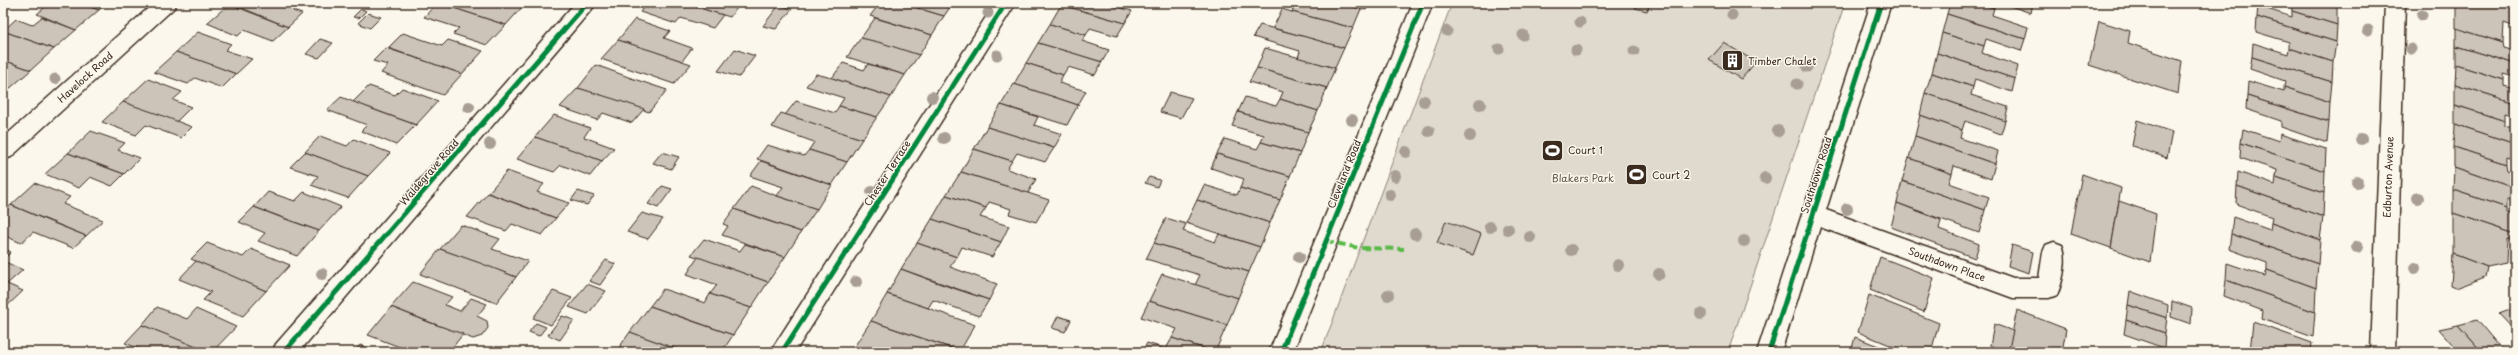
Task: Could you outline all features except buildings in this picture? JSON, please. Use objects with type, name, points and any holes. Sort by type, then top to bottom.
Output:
[{"type":"street","name":"Havelock Road","points":[[3,150],[167,3]]},
{"type":"street","name":"Waldegrave Road","points":[[284,352],[588,3]]},
{"type":"street","name":"Chester Terrace","points":[[782,352],[1006,3]]},
{"type":"street","name":"Cleveland Road","points":[[1281,352],[1423,3]]},
{"type":"street","name":"Southdown Road","points":[[1768,352],[1881,3]]},
{"type":"street","name":"Edburton Avenue","points":[[2383,352],[2395,3]]},
{"type":"street","name":"Southdown Place","points":[[1813,215],[2013,288],[2048,288],[2054,252]]},
{"type":"green space","name":"Blakers Park","points":[[1452,3],[1845,3],[1728,352],[1321,352]]},
{"type":"marked path","points":[[1326,241],[1359,248],[1404,249]]},
{"type":"cycle path","points":[[284,352],[587,3]]},
{"type":"cycle path","points":[[782,352],[1006,3]]},
{"type":"cycle path","points":[[1281,352],[1423,3]]},
{"type":"cycle path","points":[[1769,352],[1881,3]]},
{"type":"place","name":"Timber Chalet","points":[[1732,61]]},
{"type":"place","name":"Court 1","points":[[1552,150]]},
{"type":"place","name":"Court 2","points":[[1637,175]]}]
